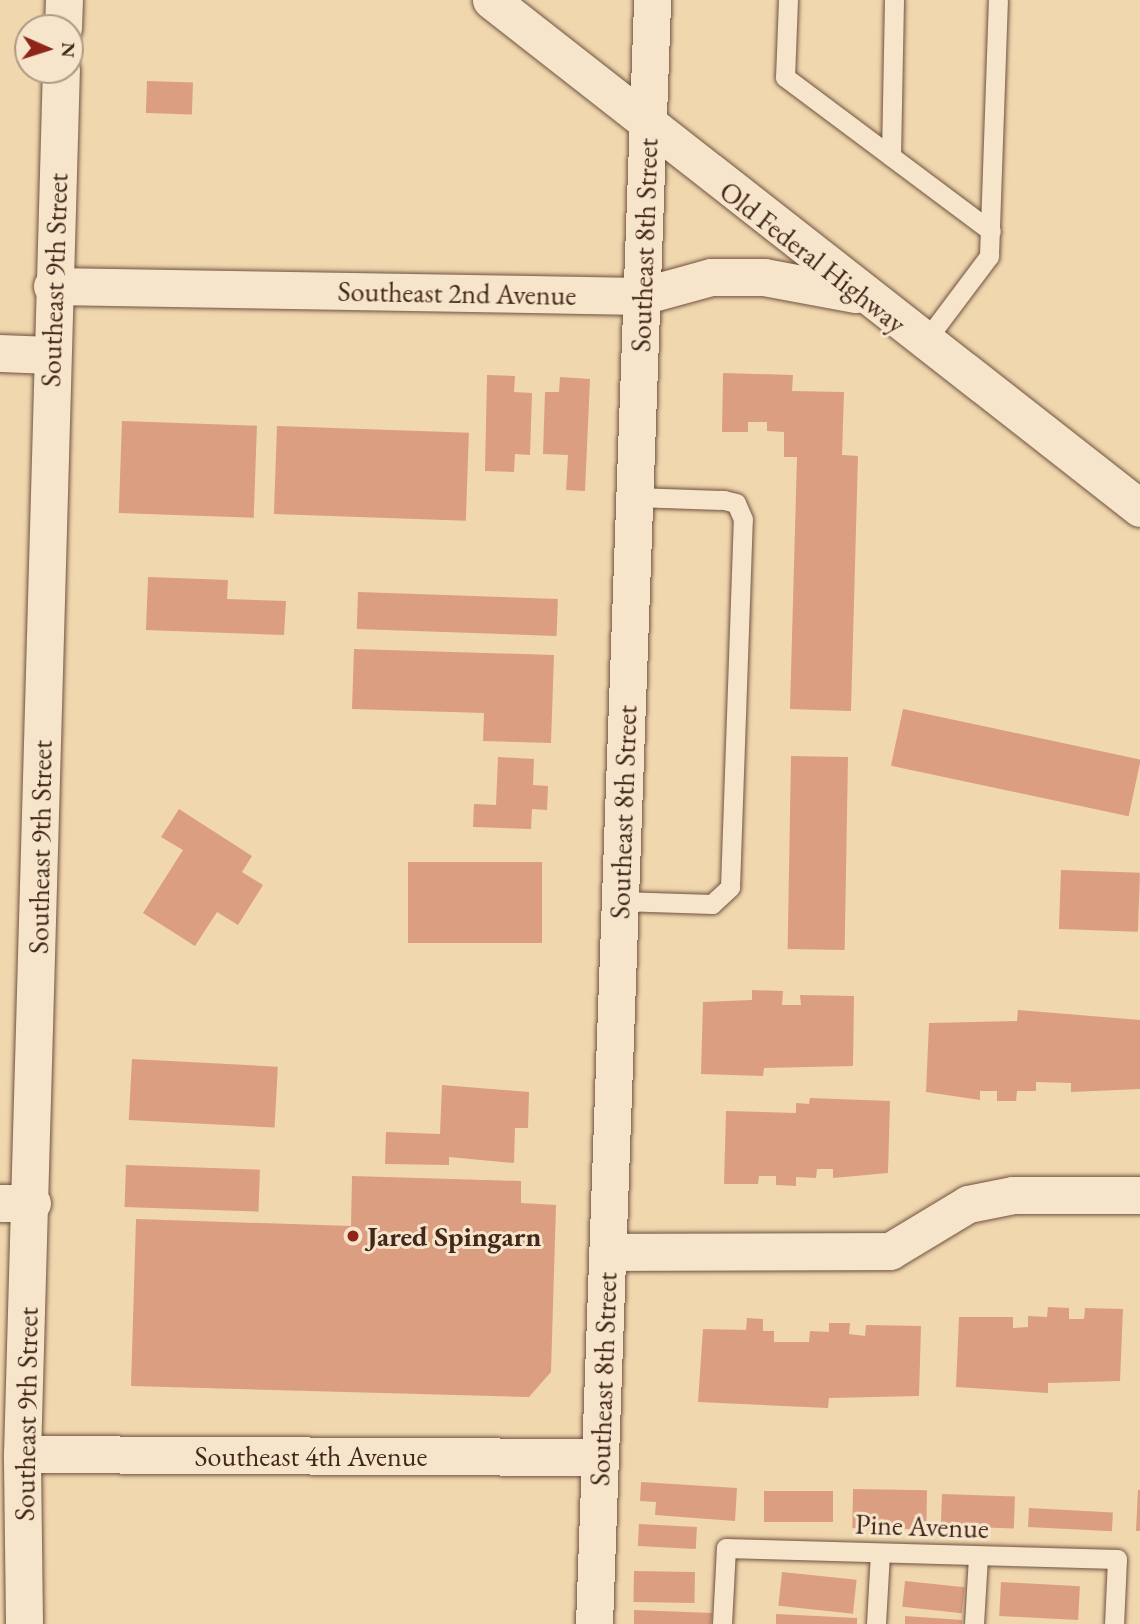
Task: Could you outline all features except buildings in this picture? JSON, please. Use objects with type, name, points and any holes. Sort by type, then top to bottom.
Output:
[{"type":"street","name":"Old Federal Highway","points":[[491,0],[859,294],[1140,508]]},
{"type":"street","name":"Southeast 8th Street","points":[[594,1624],[652,0]]},
{"type":"street","name":"Southeast 9th Street","points":[[24,1624],[16,1203],[60,84]]},
{"type":"street","name":"Southeast 2nd Avenue","points":[[52,286],[642,296],[711,277],[764,277],[859,294]]},
{"type":"street","points":[[0,353],[51,355]]},
{"type":"street","points":[[607,1252],[890,1251],[968,1204],[1013,1195],[1140,1195]]},
{"type":"street","name":"Southeast 4th Avenue","points":[[22,1454],[600,1457]]},
{"type":"lane","points":[[788,0],[785,77],[991,231]]},
{"type":"lane","points":[[891,156],[894,0]]},
{"type":"lane","points":[[923,344],[989,256],[998,0]]},
{"type":"lane","points":[[620,901],[712,904],[730,887],[743,519],[736,502],[635,497]]},
{"type":"lane","name":"Pine Avenue","points":[[722,1624],[726,1548],[1117,1559],[1114,1624]]},
{"type":"lane","points":[[876,1624],[880,1553]]},
{"type":"lane","points":[[974,1624],[978,1556]]},
{"type":"place","name":"Jared Spingarn","points":[[353,1236]]}]
